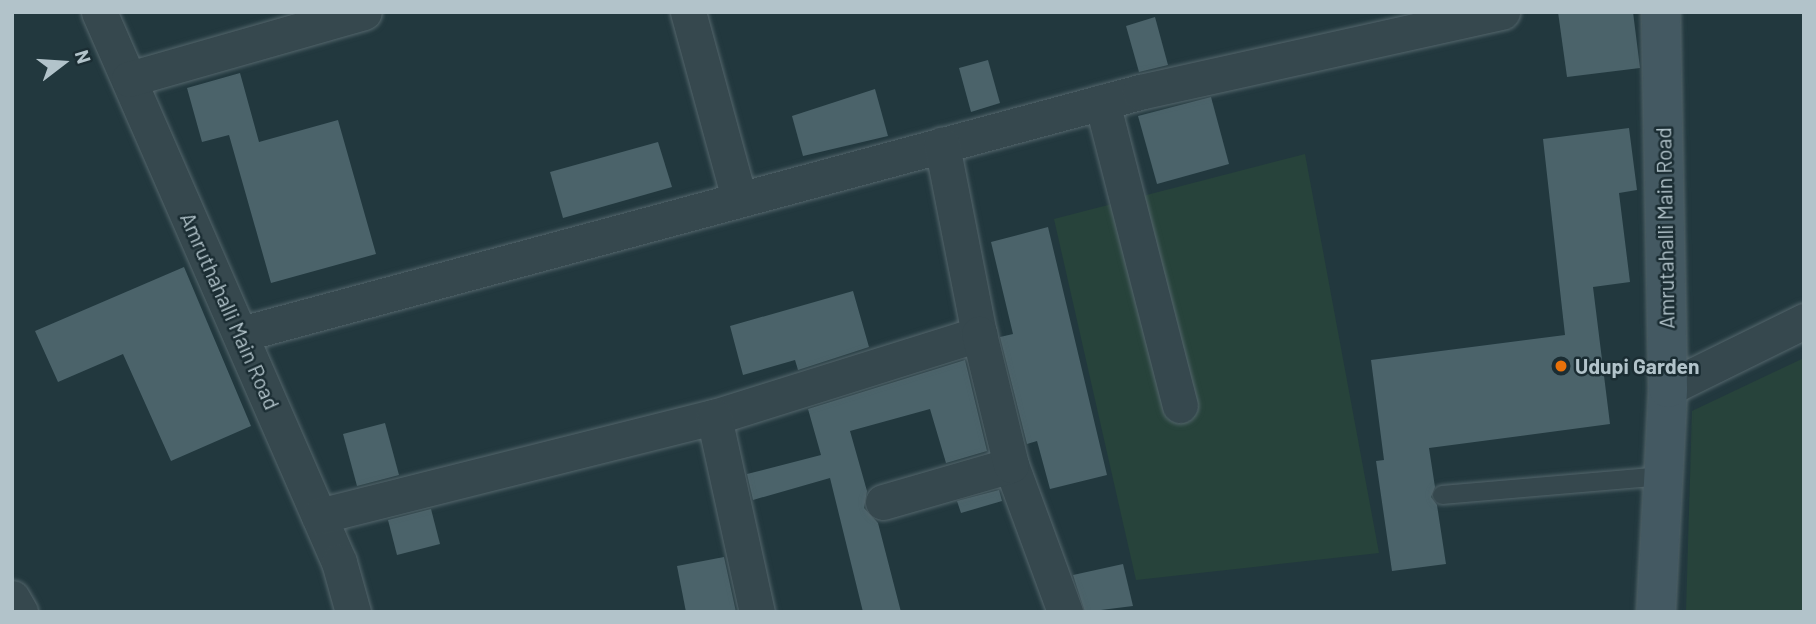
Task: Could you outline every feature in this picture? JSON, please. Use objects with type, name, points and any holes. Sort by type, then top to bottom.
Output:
[{"type":"street","name":"Amruthahalli Main Road","points":[[99,12],[319,516],[353,612]]},
{"type":"street","points":[[129,79],[364,12]]},
{"type":"street","points":[[688,12],[739,199]]},
{"type":"street","points":[[241,334],[1102,102],[1502,12]]},
{"type":"street","name":"Amrutahalli Main Road","points":[[1656,612],[1668,388],[1661,12]]},
{"type":"street","points":[[1102,102],[1180,405]]},
{"type":"street","points":[[942,145],[979,334],[1011,465],[1065,612]]},
{"type":"street","points":[[1668,388],[1804,321]]},
{"type":"street","points":[[319,516],[714,417],[979,334]]},
{"type":"street","points":[[714,417],[757,612]]},
{"type":"street","points":[[883,502],[1011,465]]},
{"type":"street","points":[[12,598],[20,612]]},
{"type":"lane","points":[[1442,495],[1663,476]]},
{"type":"green space","points":[[1305,154],[1379,553],[1136,580],[1054,219]]},
{"type":"green space","points":[[1804,358],[1804,612],[1686,612],[1692,411]]},
{"type":"building","points":[[1558,12],[1633,12],[1640,68],[1567,77]]},
{"type":"building","points":[[1155,17],[1168,65],[1139,72],[1126,26]]},
{"type":"building","points":[[988,60],[1000,103],[971,112],[959,68]]},
{"type":"building","points":[[240,73],[259,142],[338,120],[376,254],[271,283],[229,135],[202,142],[187,88]]},
{"type":"building","points":[[875,89],[888,136],[803,156],[792,116]]},
{"type":"building","points":[[1211,97],[1229,164],[1157,184],[1138,116]]},
{"type":"building","points":[[1629,128],[1637,190],[1619,193],[1630,282],[1593,287],[1610,424],[1429,448],[1435,487],[1431,497],[1437,505],[1446,564],[1392,571],[1376,461],[1384,460],[1371,360],[1565,335],[1543,139]]},
{"type":"building","points":[[658,142],[672,187],[563,218],[550,172]]},
{"type":"building","points":[[1048,227],[1107,475],[1050,489],[1037,441],[1027,444],[1000,337],[1013,334],[991,242]]},
{"type":"building","points":[[184,267],[251,426],[171,461],[123,354],[58,382],[35,331]]},
{"type":"building","points":[[853,291],[869,347],[798,370],[795,360],[743,375],[730,326]]},
{"type":"building","points":[[965,360],[987,451],[946,463],[930,409],[850,431],[867,491],[864,508],[878,523],[901,612],[863,612],[830,478],[753,500],[747,474],[821,455],[808,409]]},
{"type":"building","points":[[385,423],[399,475],[357,486],[343,434]]},
{"type":"building","points":[[999,490],[1002,501],[961,513],[957,501]]},
{"type":"building","points":[[431,509],[440,544],[397,555],[388,520]]},
{"type":"building","points":[[724,557],[736,612],[686,612],[677,566]]},
{"type":"building","points":[[1123,564],[1133,606],[1085,612],[1073,575]]},
{"type":"place","name":"Udupi Garden","points":[[1561,366]]}]
